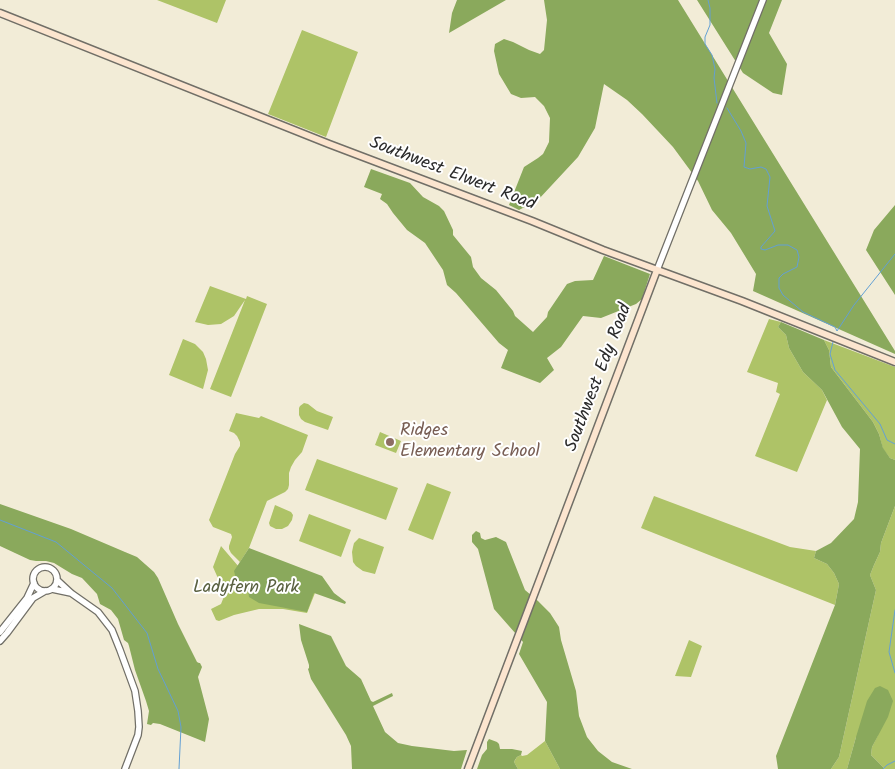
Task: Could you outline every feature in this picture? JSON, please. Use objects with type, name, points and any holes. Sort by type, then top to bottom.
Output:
[{"type":"main road","name":"Southwest Elwert Road","points":[[0,13],[332,145],[758,307],[895,362]]},
{"type":"main road","name":"Southwest Edy Road","points":[[468,769],[657,270]]},
{"type":"street","name":"Southwest Edy Road","points":[[657,270],[763,0]]},
{"type":"street","points":[[44,591],[38,589],[33,579],[38,569],[47,567],[53,570],[57,580],[71,594],[98,612],[112,630],[135,690],[138,711],[139,727],[137,738],[124,769]]},
{"type":"street","points":[[52,589],[57,580]]},
{"type":"street","points":[[0,632],[27,598],[34,583]]},
{"type":"street","points":[[0,641],[33,598],[44,591],[52,589],[71,594]]},
{"type":"green space","points":[[157,0],[226,0],[217,23]]},
{"type":"green space","points":[[457,0],[506,0],[449,33],[452,13]]},
{"type":"green space","points":[[544,0],[678,0],[895,351],[895,354],[753,291],[756,274],[731,233],[712,210],[698,181],[673,147],[642,114],[627,100],[604,84],[595,128],[578,157],[538,200],[519,210],[509,205],[524,167],[543,154],[549,142],[550,118],[544,106],[535,97],[521,98],[511,94],[499,74],[494,51],[495,44],[504,39],[540,54],[544,50],[547,20]]},
{"type":"green space","points":[[697,0],[782,0],[769,33],[787,64],[782,95],[773,93],[743,73]]},
{"type":"green space","points":[[302,30],[358,52],[326,137],[268,114]]},
{"type":"green space","points":[[371,169],[410,183],[423,197],[444,211],[453,230],[453,235],[471,257],[473,267],[481,278],[496,290],[515,316],[533,332],[547,317],[548,312],[567,284],[575,281],[593,280],[604,256],[650,274],[642,299],[636,304],[601,318],[583,316],[561,347],[547,358],[554,370],[540,383],[501,368],[508,350],[499,343],[447,285],[443,270],[425,243],[407,230],[387,204],[380,199],[382,194],[364,187]]},
{"type":"green space","points":[[895,205],[895,295],[866,250],[874,230]]},
{"type":"green space","points":[[210,286],[246,299],[247,296],[267,304],[231,397],[210,389],[245,300],[234,316],[221,324],[208,325],[195,322]]},
{"type":"green space","points":[[769,319],[781,322],[778,327],[786,335],[789,348],[803,372],[822,390],[827,400],[797,472],[755,456],[780,394],[776,392],[778,383],[747,372]]},
{"type":"green space","points":[[781,322],[824,340],[829,350],[831,367],[873,422],[883,448],[890,458],[895,460],[895,506],[881,543],[880,552],[870,575],[876,590],[839,757],[831,769],[778,769],[776,756],[835,605],[839,584],[827,564],[814,558],[816,551],[831,543],[854,519],[858,502],[860,449],[842,427],[822,390],[803,372],[789,348],[786,335],[778,327]]},
{"type":"green space","points":[[183,339],[195,344],[203,352],[206,359],[208,370],[203,389],[169,375]]},
{"type":"green space","points":[[824,340],[895,367],[895,460],[890,458],[883,449],[873,422],[831,367],[829,350]]},
{"type":"green space","points":[[304,403],[317,411],[333,417],[328,430],[301,419],[299,408]]},
{"type":"green space","points":[[236,413],[259,418],[261,416],[308,435],[302,452],[291,467],[288,489],[267,501],[249,548],[240,562],[229,549],[231,534],[213,527],[209,520],[235,454],[240,446],[237,436],[229,431]]},
{"type":"green space","points":[[380,432],[401,441],[396,453],[375,445]]},
{"type":"green space","points":[[317,459],[398,488],[386,520],[305,490]]},
{"type":"green space","points":[[427,483],[451,492],[433,540],[408,530]]},
{"type":"green space","points":[[654,496],[790,547],[816,551],[814,558],[827,564],[839,584],[835,605],[641,528]]},
{"type":"green space","points":[[0,504],[71,529],[137,557],[154,572],[197,662],[202,667],[198,677],[209,719],[205,742],[160,724],[147,724],[149,711],[128,643],[124,640],[118,619],[111,610],[100,604],[97,594],[82,578],[54,563],[30,560],[0,546]]},
{"type":"green space","points":[[275,505],[291,512],[293,515],[288,526],[282,529],[276,529],[270,526],[269,523]]},
{"type":"green space","points":[[895,506],[895,769],[885,769],[871,755],[872,747],[878,735],[856,737],[847,769],[831,769],[839,757],[876,590],[870,575],[880,552],[881,543]]},
{"type":"green space","points":[[309,514],[351,530],[341,557],[299,541]]},
{"type":"green space","points":[[476,531],[485,540],[496,537],[506,542],[525,590],[550,613],[559,627],[576,691],[579,716],[587,737],[598,751],[612,762],[632,769],[560,769],[545,741],[547,702],[519,654],[523,642],[494,609],[478,549],[472,542],[472,535]]},
{"type":"green space","points":[[359,538],[384,547],[375,574],[363,571],[353,562],[352,552],[354,543]]},
{"type":"green space","name":"Ladyfern Park","points":[[221,546],[239,567],[315,593],[307,613],[283,609],[259,609],[219,621],[216,620],[211,609],[221,604],[225,594],[213,567]]},
{"type":"green space","points":[[249,548],[322,576],[334,593],[346,602],[345,604],[314,593],[307,612],[259,603],[249,597],[248,590],[236,579],[234,571]]},
{"type":"green space","points":[[299,624],[331,636],[346,666],[361,679],[371,701],[373,702],[392,693],[393,696],[373,706],[385,732],[398,743],[454,751],[467,750],[461,769],[352,769],[351,746],[346,735],[311,679]]},
{"type":"green space","points":[[689,640],[702,646],[691,677],[675,676]]},
{"type":"green space","points":[[880,686],[888,690],[893,701],[888,717],[872,747],[871,755],[885,769],[847,769],[867,701],[875,688]]},
{"type":"green space","points":[[489,739],[497,742],[500,749],[522,751],[521,755],[514,762],[518,769],[477,769],[482,755],[487,749]]},
{"type":"green space","points":[[545,741],[560,769],[518,769],[514,762],[517,757],[527,755]]},
{"type":"waterway","points":[[708,0],[710,25],[705,37],[705,44],[712,55],[715,69],[714,78],[717,103]]},
{"type":"waterway","points":[[727,108],[746,143],[744,167],[750,169],[761,167],[766,169],[770,177],[767,206],[775,231],[761,249],[765,250],[778,245],[788,245],[797,250],[799,257],[797,267],[779,278],[779,288],[783,295],[803,312],[835,327],[837,331],[854,305],[895,254]]},
{"type":"waterway","points":[[833,342],[830,354],[835,370],[880,424],[887,440],[895,444]]},
{"type":"waterway","points":[[0,520],[56,542],[112,588],[147,633],[158,669],[178,711],[181,727],[179,769]]},
{"type":"waterway","points":[[895,610],[889,652],[895,673]]},
{"type":"waterway","points":[[883,769],[895,761]]},
{"type":"place","name":"Ridges Elementary School","points":[[390,442]]}]
